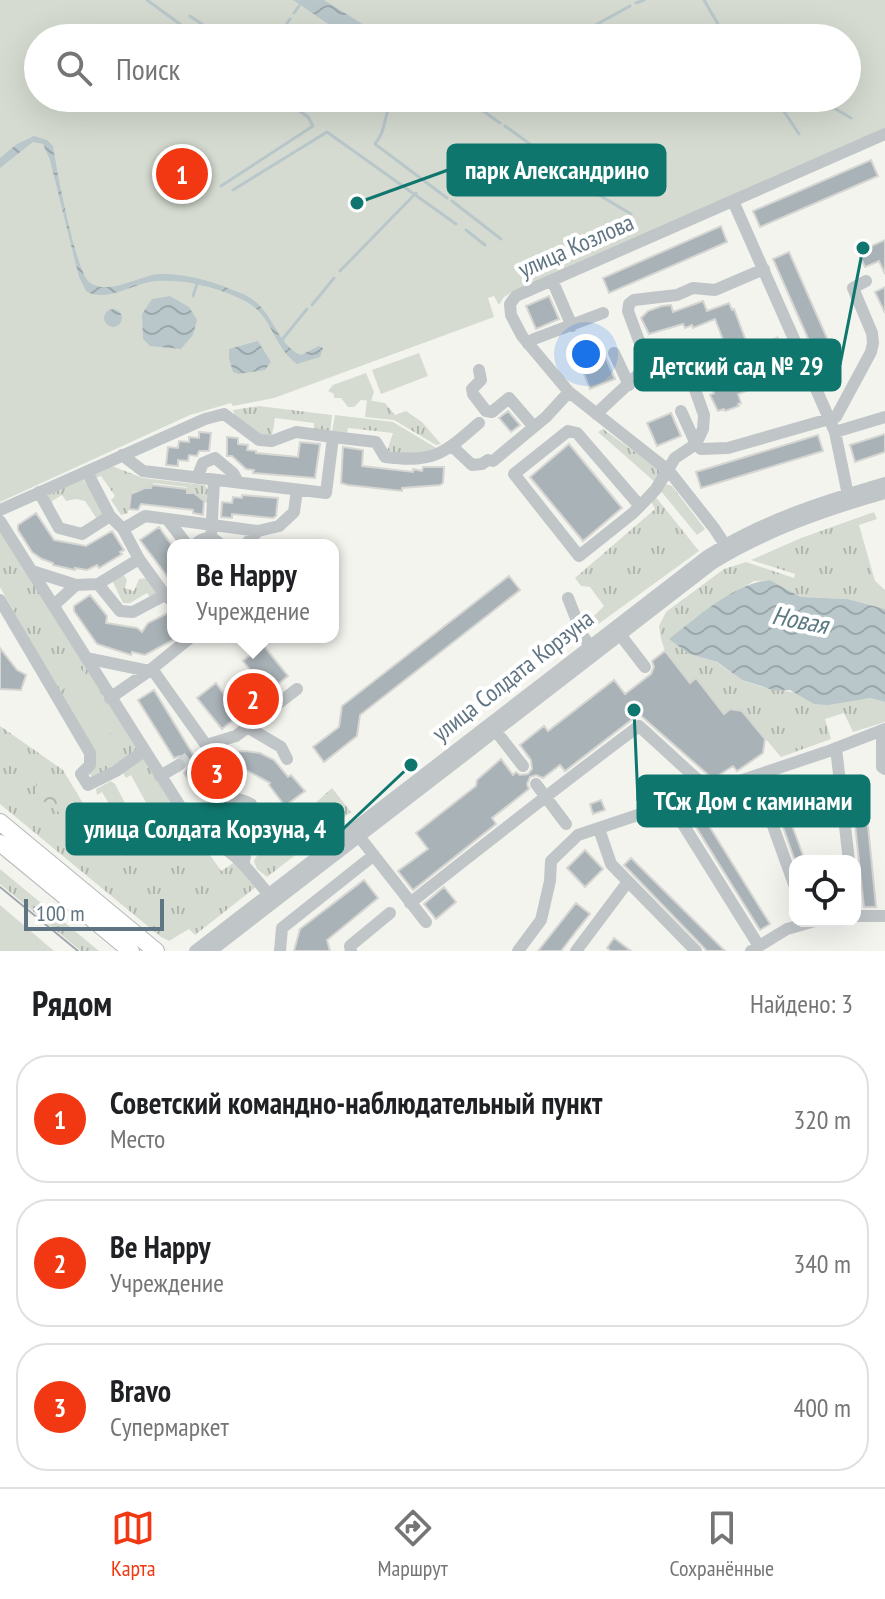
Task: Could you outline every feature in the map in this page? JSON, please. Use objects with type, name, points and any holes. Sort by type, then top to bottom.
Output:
[{"type":"main road","points":[[0,822],[156,951]]},
{"type":"main road","points":[[0,843],[131,951]]},
{"type":"street","name":"улица Козлова","points":[[727,549],[712,524],[669,471],[569,392],[528,344],[517,326],[510,304],[516,296],[885,134]]},
{"type":"street","points":[[733,201],[835,432],[849,498]]},
{"type":"street","points":[[596,414],[640,373],[645,357],[629,318],[629,304],[634,300],[677,295],[693,288],[715,290],[764,269]]},
{"type":"street","points":[[552,280],[572,326]]},
{"type":"street","points":[[681,411],[701,449],[728,448],[836,417],[871,352],[872,333],[853,288],[866,281]]},
{"type":"street","points":[[528,344],[603,313]]},
{"type":"street","points":[[568,431],[514,474],[579,556],[640,506],[669,471],[675,458],[696,444],[703,429],[704,415],[693,384],[720,374],[709,345],[684,354]]},
{"type":"street","points":[[614,353],[629,385]]},
{"type":"street","points":[[696,366],[714,359]]},
{"type":"street","points":[[479,370],[481,380],[472,389],[486,411],[492,412],[509,398],[534,427]]},
{"type":"street","points":[[452,446],[472,465],[482,464],[534,427],[569,392]]},
{"type":"street","points":[[0,510],[218,414],[224,414],[259,440],[272,441],[296,432],[376,442],[385,457],[401,459],[439,456],[479,423]]},
{"type":"street","points":[[546,417],[577,433],[640,506]]},
{"type":"street","points":[[835,432],[885,417]]},
{"type":"street","points":[[122,455],[143,471],[326,493],[333,437]]},
{"type":"street","points":[[197,478],[203,463],[215,458],[233,473],[238,482]]},
{"type":"street","points":[[87,472],[110,516],[123,529],[139,559],[167,595]]},
{"type":"street","points":[[214,481],[214,536]]},
{"type":"street","name":"улица Солдата Корзуна","points":[[195,951],[271,898],[617,630],[697,563],[727,549],[755,529],[885,483]]},
{"type":"street","points":[[123,529],[145,516],[168,520],[214,536],[258,531],[279,526],[294,512],[297,490]]},
{"type":"street","points":[[39,492],[59,528],[82,534],[110,516]]},
{"type":"street","name":"улица Солдата Корзуна","points":[[849,498],[885,493]]},
{"type":"street","points":[[168,520],[182,539]]},
{"type":"street","points":[[0,521],[197,833],[230,844],[271,898]]},
{"type":"street","points":[[251,539],[258,531]]},
{"type":"street","points":[[32,571],[76,585],[98,584],[139,559]]},
{"type":"street","points":[[98,584],[120,611],[133,612],[167,599]]},
{"type":"street","points":[[54,605],[76,585]]},
{"type":"street","points":[[568,598],[589,645]]},
{"type":"street","points":[[0,600],[90,753],[90,765],[81,774]]},
{"type":"street","points":[[617,630],[645,667]]},
{"type":"street","name":"улица Солдата Корзуна","points":[[492,727],[589,645],[617,630]]},
{"type":"street","points":[[110,698],[184,643]]},
{"type":"street","points":[[86,658],[150,670],[206,745]]},
{"type":"street","points":[[193,754],[206,745],[236,736],[249,728],[297,689]]},
{"type":"street","points":[[410,903],[545,795],[639,726],[710,791]]},
{"type":"street","points":[[492,727],[523,766]]},
{"type":"street","points":[[249,728],[281,747],[287,759]]},
{"type":"street","points":[[518,951],[541,920],[551,861],[578,835],[883,730],[882,767],[885,769]]},
{"type":"street","points":[[836,748],[848,855]]},
{"type":"street","points":[[68,767],[81,774],[88,785],[116,771],[144,751]]},
{"type":"street","points":[[160,776],[179,765]]},
{"type":"street","points":[[755,776],[789,870]]},
{"type":"street","points":[[536,784],[566,824]]},
{"type":"street","points":[[214,840],[220,808],[230,799],[241,799],[251,804],[253,815],[244,861]]},
{"type":"street","points":[[671,805],[755,949],[794,927]]},
{"type":"street","points":[[599,829],[611,864],[696,951]]},
{"type":"street","points":[[356,832],[426,922]]},
{"type":"street","points":[[280,951],[282,928],[374,855]]},
{"type":"street","points":[[595,951],[579,946],[627,883]]},
{"type":"street","name":"улица Солдата Корзуна","points":[[211,951],[271,898]]},
{"type":"street","points":[[351,951],[350,946],[390,913]]},
{"type":"street","points":[[861,916],[885,916]]},
{"type":"green space","points":[[0,0],[885,0],[885,128],[514,291],[504,297],[499,305],[494,296],[488,298],[494,317],[274,398],[233,406],[231,403],[190,415],[0,502]]},
{"type":"green space","points":[[778,336],[787,354],[774,360],[765,342]]},
{"type":"green space","points":[[419,353],[428,376],[381,394],[372,370]]},
{"type":"green space","points":[[664,358],[674,362],[678,372],[674,382],[664,386],[654,382],[650,372],[654,362]]},
{"type":"green space","points":[[366,373],[374,392],[371,401],[361,400],[354,407],[348,407],[341,398],[334,398],[334,394],[328,391],[333,385]]},
{"type":"green space","points":[[367,400],[385,403],[395,415],[406,411],[422,422],[441,444],[436,445],[394,420],[365,417]]},
{"type":"green space","points":[[259,406],[332,415],[330,433],[314,429],[314,423],[275,418],[272,435],[262,437],[236,419],[233,410]]},
{"type":"green space","points":[[335,415],[393,422],[438,449],[412,455],[387,451],[393,433],[348,428],[347,433],[332,432]]},
{"type":"green space","points":[[603,429],[663,472],[656,483],[598,432]]},
{"type":"green space","points":[[112,466],[143,478],[205,485],[208,490],[207,503],[197,498],[195,493],[188,492],[187,487],[153,483],[151,488],[144,487],[140,492],[130,494],[128,513],[121,515],[111,500],[115,496],[101,476],[95,478],[94,474]]},
{"type":"green space","points":[[83,479],[104,509],[105,513],[97,519],[85,501],[66,501],[62,495],[52,501],[54,509],[46,496]]},
{"type":"green space","points":[[666,484],[672,486],[705,529],[697,535],[660,490]]},
{"type":"green space","points":[[655,496],[699,551],[597,625],[593,617],[604,606],[590,587],[581,586],[575,578],[655,509],[651,501]]},
{"type":"green space","points":[[874,512],[877,519],[859,525],[875,581],[885,590],[885,609],[848,599],[801,597],[770,580],[754,581],[711,607],[670,639],[689,654],[716,662],[742,680],[762,687],[845,701],[870,698],[885,702],[885,722],[853,732],[844,713],[825,719],[831,739],[781,757],[742,711],[730,709],[724,714],[697,679],[690,683],[665,651],[659,626],[666,612],[724,569],[746,562],[794,578],[795,574],[751,560]]},
{"type":"green space","points":[[0,528],[139,750],[96,776],[92,777],[89,773],[95,764],[56,686],[0,587]]},
{"type":"green space","points":[[123,574],[127,580],[125,588],[134,591],[139,579],[148,578],[158,593],[151,599],[147,593],[130,603],[123,603],[112,580]]},
{"type":"green space","points":[[74,657],[85,675],[62,690],[50,672]]},
{"type":"green space","points":[[83,699],[96,720],[105,715],[115,731],[93,744],[70,707]]},
{"type":"green space","points":[[0,726],[63,770],[108,845],[120,856],[135,848],[102,792],[97,795],[96,789],[111,781],[151,852],[168,843],[131,775],[126,778],[123,773],[143,757],[221,871],[235,862],[256,887],[195,935],[189,929],[169,941],[161,937],[0,804]]},
{"type":"green space","points":[[45,775],[45,784],[62,789],[57,801],[60,805],[73,810],[83,820],[88,829],[86,837],[80,837],[66,818],[39,796],[36,790],[38,776]]},
{"type":"green space","points":[[816,786],[820,810],[801,814],[792,790]]},
{"type":"green space","points":[[332,788],[351,812],[267,877],[257,869],[256,857]]},
{"type":"green space","points":[[0,869],[99,951],[81,951],[0,884]]},
{"type":"green space","points":[[0,905],[54,951],[0,951]]},
{"type":"water","points":[[293,0],[324,0],[363,24],[328,24]]},
{"type":"water","points":[[34,136],[47,140],[53,146],[78,259],[89,282],[97,286],[114,286],[160,274],[181,275],[213,283],[253,300],[292,349],[301,355],[319,346],[323,348],[320,357],[297,364],[283,349],[256,308],[215,289],[192,283],[157,281],[111,294],[86,291],[79,277],[50,160],[43,144],[33,142],[0,168],[0,158],[17,144]]},
{"type":"water","points":[[170,296],[189,307],[197,320],[193,335],[181,349],[150,346],[143,339],[142,314],[152,299]]},
{"type":"water","points":[[109,309],[117,309],[122,318],[120,325],[109,327],[104,322],[104,314]]},
{"type":"water","points":[[258,341],[271,362],[265,370],[233,372],[229,349]]},
{"type":"water","name":"Новая","points":[[770,580],[801,597],[848,599],[885,609],[885,702],[870,698],[828,705],[814,704],[790,690],[776,691],[742,680],[717,662],[689,654],[669,639],[730,594],[757,582]]},
{"type":"building","points":[[871,160],[878,176],[760,227],[753,211]]},
{"type":"building","points":[[721,226],[727,242],[609,293],[603,278]]},
{"type":"building","points":[[885,240],[885,274],[879,261],[865,267],[858,252]]},
{"type":"building","points":[[789,252],[830,345],[814,352],[773,259]]},
{"type":"building","points":[[885,287],[885,313],[875,292]]},
{"type":"building","points":[[549,296],[559,319],[536,329],[526,306]]},
{"type":"building","points":[[703,301],[707,311],[729,303],[734,309],[759,376],[756,377],[760,386],[738,394],[739,406],[725,411],[718,411],[710,395],[739,381],[715,319],[693,328],[692,325],[685,328],[683,324],[649,334],[641,318],[648,311],[662,306],[671,305],[673,312]]},
{"type":"building","points":[[605,356],[615,379],[590,389],[581,366]]},
{"type":"building","points":[[508,411],[520,425],[511,432],[499,418]]},
{"type":"building","points":[[671,413],[681,436],[657,446],[647,423]]},
{"type":"building","points":[[199,432],[211,433],[209,451],[199,451],[197,456],[189,455],[188,461],[178,460],[178,466],[166,465],[168,447],[178,448],[179,441],[189,442],[189,437],[199,438]]},
{"type":"building","points":[[885,434],[885,452],[855,462],[850,445]]},
{"type":"building","points":[[818,435],[823,451],[701,488],[696,472]]},
{"type":"building","points":[[227,437],[238,438],[238,444],[248,445],[247,450],[256,453],[298,457],[300,442],[320,444],[315,478],[253,473],[254,470],[246,469],[232,456],[227,456]]},
{"type":"building","points":[[569,444],[622,508],[583,541],[530,477]]},
{"type":"building","points":[[343,447],[363,450],[362,466],[413,472],[413,469],[422,471],[423,467],[444,467],[443,483],[402,488],[402,491],[341,483]]},
{"type":"building","points":[[152,485],[187,489],[187,493],[194,493],[204,501],[203,515],[193,513],[193,510],[141,504],[138,510],[129,509],[131,494]]},
{"type":"building","points":[[242,495],[278,498],[276,516],[232,514],[232,518],[221,517],[222,502],[232,503],[233,497],[242,498]]},
{"type":"building","points":[[36,513],[54,540],[86,546],[112,531],[124,550],[99,568],[97,565],[87,570],[75,570],[53,565],[32,552],[18,530],[18,525]]},
{"type":"building","points":[[159,527],[167,539],[167,576],[140,540]]},
{"type":"building","points":[[509,576],[520,590],[360,715],[357,736],[324,762],[313,747],[339,727],[342,706]]},
{"type":"building","points":[[90,595],[107,616],[106,623],[137,628],[142,632],[148,623],[167,614],[167,643],[145,655],[132,652],[131,655],[97,644],[74,611],[74,606]]},
{"type":"building","points":[[263,645],[288,676],[222,729],[197,698],[216,683],[223,693],[251,671],[243,661]]},
{"type":"building","points":[[0,648],[17,670],[26,675],[21,690],[0,689]]},
{"type":"building","points":[[665,651],[690,683],[696,678],[724,714],[730,709],[742,711],[765,739],[763,753],[737,771],[733,766],[713,779],[639,714],[565,771],[560,765],[543,778],[536,775],[530,777],[527,784],[529,789],[492,818],[496,824],[413,890],[398,871],[428,849],[416,833],[476,786],[477,780],[501,759],[513,775],[516,772],[528,774],[532,769],[531,760],[520,745],[544,726],[548,731],[614,680],[625,694],[651,674],[654,667],[652,661]]},
{"type":"building","points":[[154,690],[200,766],[219,753],[260,753],[274,760],[305,791],[285,806],[270,783],[241,767],[214,777],[216,780],[197,793],[184,773],[188,766],[186,760],[180,756],[174,758],[138,700]]},
{"type":"building","points":[[863,775],[876,907],[864,907],[861,855],[858,855],[850,776]]},
{"type":"building","points":[[778,787],[803,855],[793,855],[770,790]]},
{"type":"building","points":[[601,800],[605,810],[593,814],[590,804]]},
{"type":"building","points":[[701,813],[770,924],[760,930],[691,819]]},
{"type":"building","points":[[585,850],[603,869],[585,887],[567,868]]},
{"type":"building","points":[[631,858],[725,951],[707,951],[624,865]]},
{"type":"building","points":[[364,880],[378,898],[327,940],[330,951],[294,951],[300,929]]},
{"type":"building","points":[[444,887],[456,902],[436,919],[424,904]]},
{"type":"building","points":[[576,903],[590,914],[561,951],[538,951]]},
{"type":"building","points":[[614,938],[631,951],[611,951],[607,948]]},
{"type":"waterway","points":[[147,0],[180,24]]},
{"type":"waterway","points":[[636,3],[644,0]]},
{"type":"waterway","points":[[704,0],[718,24]]},
{"type":"waterway","points":[[294,13],[299,6]]},
{"type":"waterway","points":[[597,24],[630,6]]},
{"type":"waterway","points":[[190,16],[202,24]]},
{"type":"waterway","points":[[287,24],[290,19]]},
{"type":"waterway","points":[[221,186],[313,126],[301,112]]},
{"type":"waterway","points":[[387,112],[375,144],[447,198]]},
{"type":"waterway","points":[[485,112],[500,123]]},
{"type":"waterway","points":[[784,112],[799,134]]},
{"type":"waterway","points":[[841,112],[851,118]]},
{"type":"waterway","points":[[505,126],[596,192]]},
{"type":"waterway","points":[[233,190],[327,132],[456,224]]},
{"type":"waterway","points":[[340,271],[416,193]]},
{"type":"waterway","points":[[599,195],[631,214]]},
{"type":"waterway","points":[[452,201],[501,239]]},
{"type":"waterway","points":[[466,230],[485,245]]},
{"type":"waterway","points":[[312,305],[334,278]]},
{"type":"waterway","points":[[193,296],[198,281]]},
{"type":"waterway","points":[[281,341],[307,309]]},
{"type":"tunnel","points":[[179,765],[193,754]]},
{"type":"tram line","points":[[0,887],[78,951]]},
{"type":"place","name":"Советский командно-наблюдательный пункт","points":[[182,174]]},
{"type":"place","name":"парк Александрино","points":[[357,203]]},
{"type":"place","name":"Детский сад № 29","points":[[863,248]]},
{"type":"place","name":"Be Happy","points":[[253,699]]},
{"type":"place","name":"ТСж Дом с каминами","points":[[634,710]]},
{"type":"place","name":"улица Солдата Корзуна, 4","points":[[411,765]]},
{"type":"place","name":"Bravo","points":[[217,773]]}]
